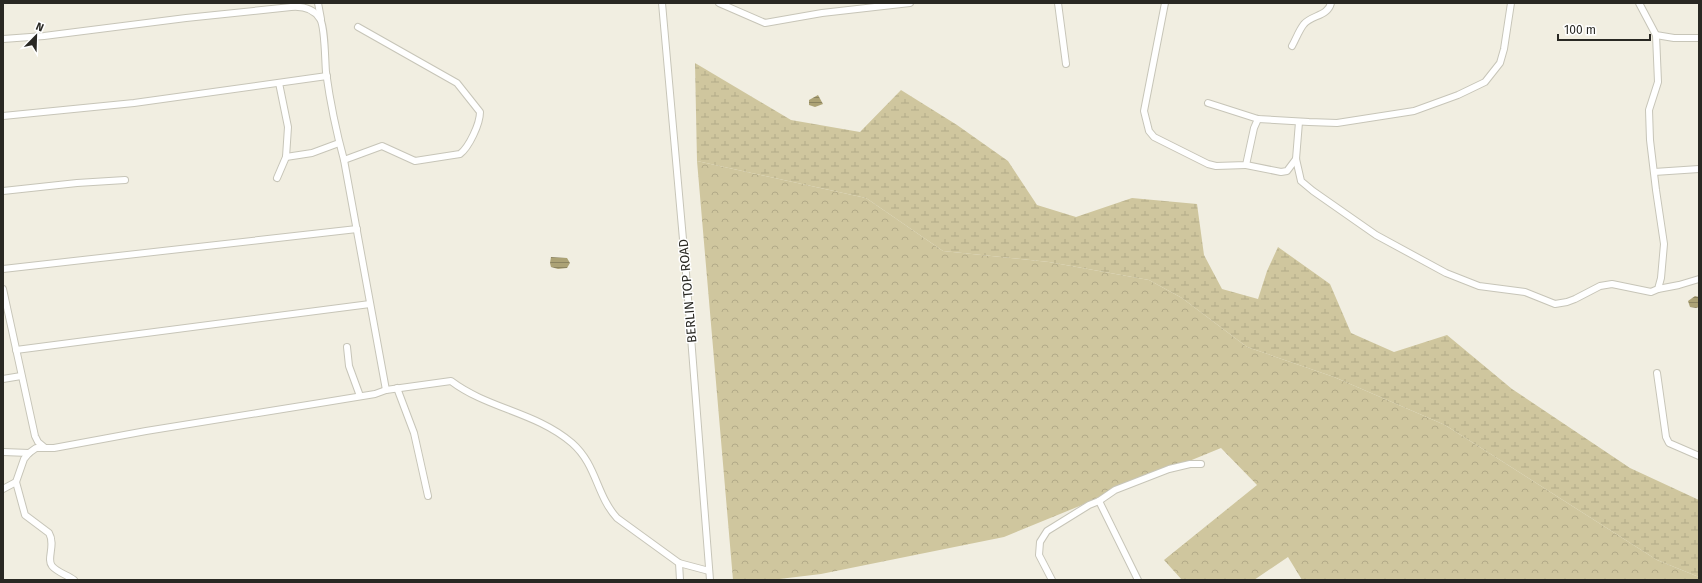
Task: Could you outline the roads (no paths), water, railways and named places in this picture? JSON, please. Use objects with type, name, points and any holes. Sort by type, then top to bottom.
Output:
[{"type":"street","points":[[318,3],[327,76],[357,229],[386,390]]},
{"type":"street","name":"BERLIN TOP ROAD","points":[[662,3],[686,273],[710,580]]},
{"type":"street","points":[[718,3],[765,23],[822,13],[907,3]]},
{"type":"street","points":[[1058,3],[1066,64]]},
{"type":"street","points":[[1165,3],[1144,111],[1149,131],[1154,137],[1208,164],[1216,166],[1246,165],[1281,172],[1287,170],[1296,159]]},
{"type":"street","points":[[1292,46],[1305,23],[1325,12],[1330,7],[1331,3]]},
{"type":"street","points":[[1208,103],[1258,119],[1299,122],[1337,123],[1414,111],[1458,95],[1485,82],[1500,62],[1504,49],[1511,3]]},
{"type":"street","points":[[1639,3],[1656,35],[1658,82],[1649,110],[1654,172],[1664,244],[1661,278],[1658,289]]},
{"type":"street","points":[[3,39],[44,36],[186,18],[301,6],[313,11],[321,20]]},
{"type":"street","points":[[344,160],[382,146],[415,161],[460,154],[475,132],[480,115],[480,112],[457,83],[358,27]]},
{"type":"street","points":[[1656,35],[1674,38],[1699,38]]},
{"type":"street","points":[[3,116],[134,103],[327,76]]},
{"type":"street","points":[[277,178],[286,157],[288,128],[279,83]]},
{"type":"street","points":[[1246,165],[1254,128],[1258,119]]},
{"type":"street","points":[[1299,122],[1296,159],[1301,181],[1376,235],[1446,273],[1479,286],[1525,292],[1555,304],[1575,299],[1600,286],[1612,284],[1651,292],[1699,279]]},
{"type":"street","points":[[286,157],[312,153],[339,143]]},
{"type":"street","points":[[1654,172],[1699,169]]},
{"type":"street","points":[[3,192],[77,183],[125,180]]},
{"type":"street","points":[[3,269],[357,229]]},
{"type":"street","points":[[3,289],[35,436],[44,448]]},
{"type":"street","points":[[16,350],[370,304]]},
{"type":"street","points":[[347,346],[349,366],[360,396]]},
{"type":"street","points":[[1657,373],[1666,437],[1669,443],[1699,456]]},
{"type":"street","points":[[3,379],[21,376]]},
{"type":"street","points":[[74,580],[50,564],[49,561],[52,550],[51,536],[25,515],[16,482],[24,459],[28,453],[36,448],[54,448],[146,431],[360,396],[397,388],[451,381],[461,389],[482,399],[529,416],[551,428],[571,442],[593,469],[603,497],[617,518],[680,563],[709,571]]},
{"type":"street","points":[[397,388],[414,433],[428,496]]},
{"type":"street","points":[[3,452],[28,453]]},
{"type":"street","points":[[1052,580],[1039,555],[1040,542],[1047,531],[1089,505],[1100,501],[1115,490],[1169,469],[1190,464],[1201,464]]},
{"type":"street","points":[[3,489],[16,482]]},
{"type":"street","points":[[1100,501],[1138,580]]},
{"type":"street","points":[[680,563],[680,580]]}]
